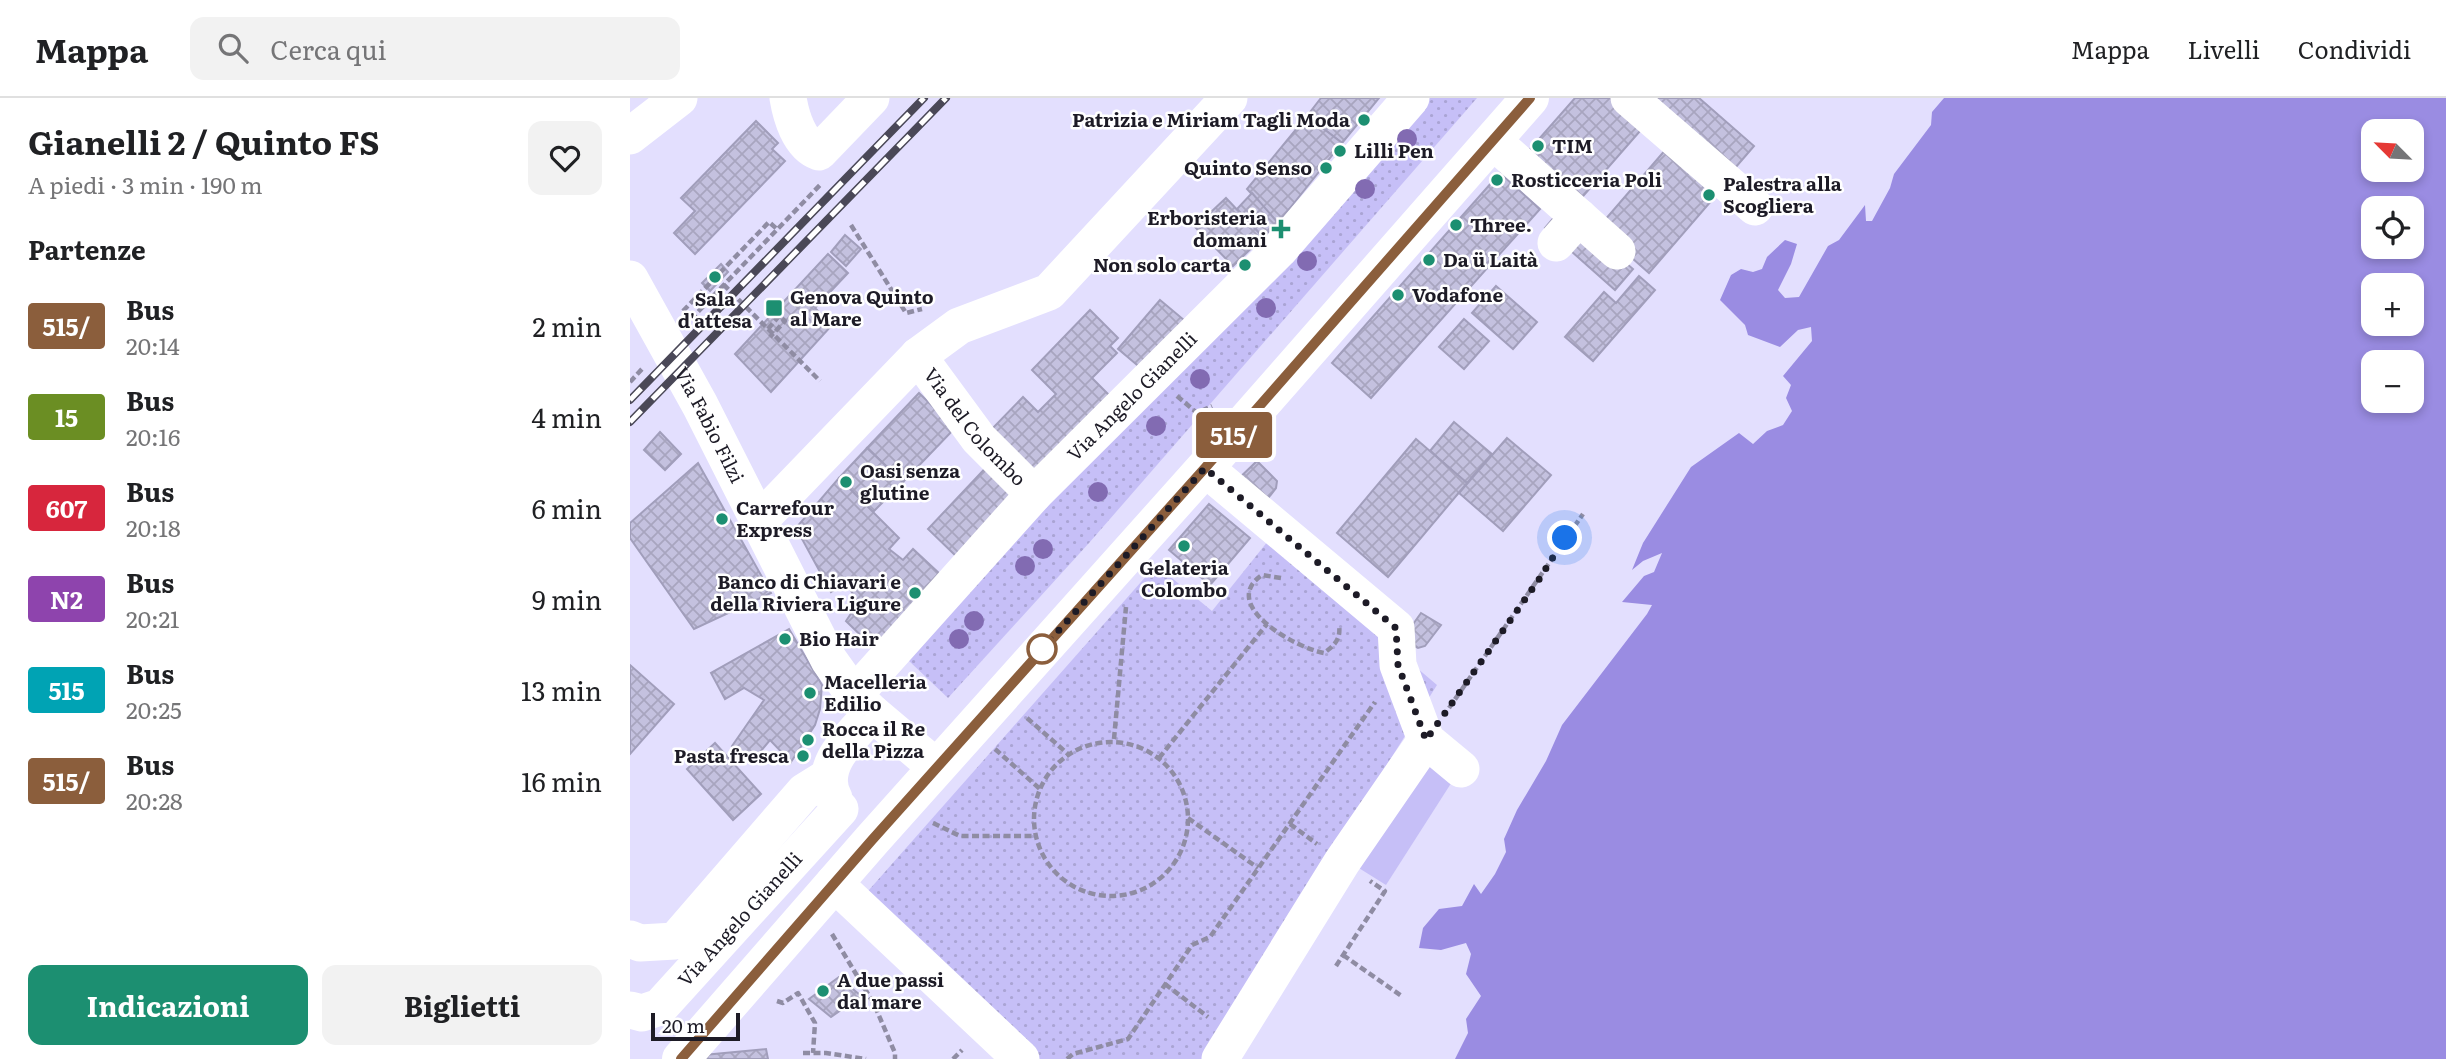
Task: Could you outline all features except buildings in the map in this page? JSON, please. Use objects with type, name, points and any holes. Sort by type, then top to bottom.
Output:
[{"type":"main road","points":[[686,1056],[744,986],[825,905],[872,840],[1531,98]]},
{"type":"street","points":[[630,136],[679,98]]},
{"type":"street","points":[[788,98],[792,120],[811,149],[818,152],[871,98]]},
{"type":"street","points":[[758,522],[918,356],[959,326],[1049,292],[1229,98]]},
{"type":"street","name":"Via Angelo Gianelli","points":[[631,1012],[642,1013],[660,1007],[834,793],[832,763],[863,704],[1034,494],[1279,250],[1411,98]]},
{"type":"street","points":[[1629,98],[1755,207]]},
{"type":"street","points":[[1493,141],[1567,230],[1617,251]]},
{"type":"street","name":"Via Fabio Filzi","points":[[630,279],[700,405],[829,660],[863,704],[936,767]]},
{"type":"street","name":"Via del Colombo","points":[[918,356],[979,439],[1034,494]]},
{"type":"street","points":[[1205,468],[1396,628],[1398,665],[1426,740],[1461,769]]},
{"type":"street","points":[[1227,1048],[1342,862],[1426,740]]},
{"type":"street","points":[[630,939],[640,943],[675,940],[804,792],[834,793],[872,840]]},
{"type":"street","points":[[825,905],[1021,1059]]},
{"type":"path","points":[[684,326],[825,179]]},
{"type":"path","points":[[677,318],[769,222],[777,229]]},
{"type":"path","points":[[851,225],[906,313],[922,309]]},
{"type":"path","points":[[716,277],[820,381]]},
{"type":"path","points":[[768,329],[779,316],[785,321],[771,337]]},
{"type":"path","points":[[1154,376],[1196,413],[1219,404],[1243,425]]},
{"type":"path","points":[[1426,740],[1583,514]]},
{"type":"path","points":[[1114,739],[1132,549]]},
{"type":"path","points":[[1286,580],[1275,575],[1262,575],[1254,580],[1249,602],[1275,632],[1296,645],[1324,653],[1333,647],[1340,636],[1335,618],[1354,594]]},
{"type":"path","points":[[1159,758],[1267,624]]},
{"type":"path","points":[[1067,1059],[1073,1054],[1128,1039],[1192,945],[1210,937],[1366,717],[1398,665]]},
{"type":"path","points":[[1000,695],[1068,754]]},
{"type":"path","points":[[971,728],[1040,789]]},
{"type":"path","points":[[1110,741],[1136,746],[1159,758],[1177,779],[1183,792],[1188,832],[1178,858],[1161,879],[1131,895],[1097,897],[1072,888],[1058,878],[1042,857],[1034,836],[1035,801],[1046,776],[1068,754],[1093,743],[1110,741]]},
{"type":"path","points":[[900,808],[960,836],[1034,836]]},
{"type":"path","points":[[1188,818],[1258,868]]},
{"type":"path","points":[[1336,966],[1385,891],[1342,862]]},
{"type":"path","points":[[825,905],[874,1004],[895,1053],[895,1059]]},
{"type":"path","points":[[1343,955],[1403,997]]},
{"type":"path","points":[[1165,984],[1227,1048]]},
{"type":"path","points":[[744,986],[783,1003],[798,993],[815,1023],[813,1053]]},
{"type":"path","points":[[803,1053],[866,1059]]},
{"type":"shaded area","points":[[1420,98],[1477,98],[1089,543],[948,698],[908,660],[1040,511]]},
{"type":"shaded area","points":[[1944,98],[2446,98],[2446,1059],[1455,1059],[1468,1033],[1466,1019],[1481,996],[1466,974],[1471,954],[1466,943],[1441,950],[1419,948],[1423,928],[1439,909],[1462,906],[1474,884],[1481,894],[1506,852],[1504,839],[1562,725],[1647,614],[1652,605],[1622,602],[1644,576],[1654,572],[1662,553],[1643,561],[1632,570],[1643,543],[1691,467],[1739,433],[1753,444],[1767,431],[1783,425],[1792,411],[1786,398],[1791,385],[1783,376],[1812,341],[1811,327],[1798,330],[1780,347],[1748,335],[1745,325],[1720,300],[1731,275],[1741,269],[1753,272],[1762,269],[1767,257],[1785,240],[1797,244],[1778,290],[1785,298],[1799,297],[1828,246],[1839,240],[1865,205],[1866,221],[1872,221],[1890,188],[1894,174],[1931,125],[1932,112]]},
{"type":"shaded area","points":[[1268,541],[1437,685],[1202,1059],[999,1059],[861,899],[1156,565],[1212,611]]},
{"type":"shaded area","points":[[1426,754],[1457,774],[1386,885],[1354,865]]},
{"type":"railway","points":[[630,400],[924,98]]},
{"type":"railway","points":[[630,422],[946,98]]},
{"type":"bus line","name":"515/","points":[[681,1059],[1530,98]]},
{"type":"place","name":"Patrizia e Miriam Tagli Moda","points":[[1364,120]]},
{"type":"place","name":"TIM","points":[[1538,146]]},
{"type":"place","name":"Lilli Pen","points":[[1340,151]]},
{"type":"place","name":"Quinto Senso","points":[[1326,168]]},
{"type":"place","name":"Rosticceria Poli","points":[[1497,180]]},
{"type":"place","name":"Palestra alla Scogliera","points":[[1709,195]]},
{"type":"place","name":"Three.","points":[[1456,225]]},
{"type":"place","name":"Erboristeria domani","points":[[1281,229]]},
{"type":"place","name":"Da ü Laità","points":[[1429,260]]},
{"type":"place","name":"Non solo carta","points":[[1245,265]]},
{"type":"place","name":"Sala d'attesa","points":[[715,277]]},
{"type":"place","name":"Vodafone","points":[[1398,295]]},
{"type":"place","name":"Genova Quinto al Mare","points":[[774,308]]},
{"type":"place","name":"Oasi senza glutine","points":[[846,482]]},
{"type":"place","name":"Carrefour Express","points":[[722,519]]},
{"type":"place","name":"Gelateria Colombo","points":[[1184,546]]},
{"type":"place","name":"Banco di Chiavari e della Riviera Ligure","points":[[915,593]]},
{"type":"place","name":"Bio Hair","points":[[785,639]]},
{"type":"place","name":"Macelleria Edilio","points":[[810,693]]},
{"type":"place","name":"Rocca il Re della Pizza","points":[[808,740]]},
{"type":"place","name":"Pasta fresca","points":[[803,756]]},
{"type":"place","name":"A due passi dal mare","points":[[823,991]]},
{"type":"route","points":[[1042,649],[1205,468],[1396,628],[1398,665],[1426,740],[1565,538]]}]
